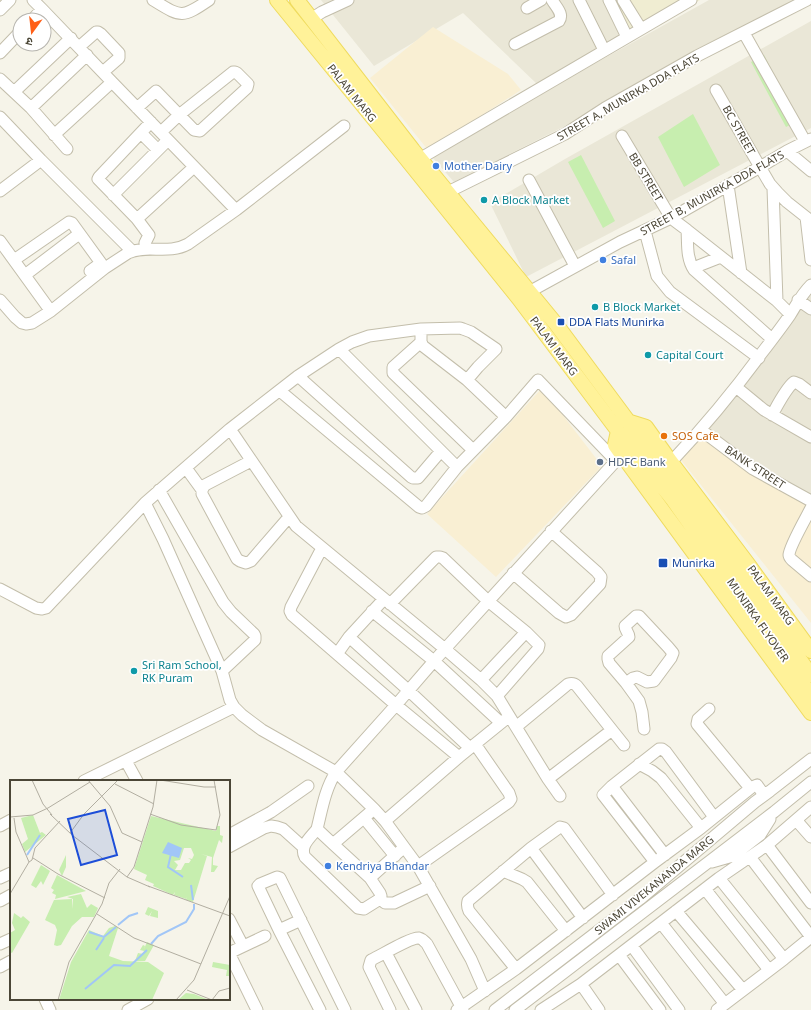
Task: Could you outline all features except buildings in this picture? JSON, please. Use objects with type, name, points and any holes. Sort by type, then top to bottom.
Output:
[{"type":"main road","name":"PALAM MARG","points":[[266,0],[274,6],[281,5],[399,149],[519,300],[618,431]]},
{"type":"main road","name":"PALAM MARG","points":[[297,0],[448,192],[556,324],[630,422]]},
{"type":"main road","name":"MUNIRKA FLYOVER","points":[[630,422],[704,523],[811,675]]},
{"type":"main road","points":[[618,431],[615,445],[619,458],[808,699],[811,713]]},
{"type":"main road","name":"MUNIRKA FLYOVER","points":[[618,431],[659,463],[673,500],[808,699]]},
{"type":"main road","name":"PALAM MARG","points":[[659,463],[748,564],[811,651]]},
{"type":"street","points":[[0,10],[10,0]]},
{"type":"street","points":[[33,0],[236,210]]},
{"type":"street","points":[[153,0],[173,12],[180,14],[192,12],[209,0]]},
{"type":"street","points":[[311,19],[322,12],[329,4],[348,0]]},
{"type":"street","points":[[527,8],[541,0]]},
{"type":"street","points":[[516,44],[559,22],[561,17],[552,0]]},
{"type":"street","points":[[579,0],[604,50]]},
{"type":"street","points":[[609,0],[627,37]]},
{"type":"street","points":[[623,0],[641,29]]},
{"type":"street","points":[[421,158],[691,0]]},
{"type":"street","name":"STREET A, MUNIRKA DDA FLATS","points":[[448,192],[566,134],[618,101],[697,56],[807,0]]},
{"type":"street","points":[[39,12],[42,8]]},
{"type":"street","points":[[31,108],[83,51],[96,32],[99,33],[119,53],[119,57],[103,72]]},
{"type":"street","points":[[744,33],[808,140]]},
{"type":"street","points":[[14,92],[71,38]]},
{"type":"street","points":[[0,53],[12,40]]},
{"type":"street","points":[[113,196],[158,150],[164,136],[179,115],[234,72],[248,84],[247,88],[200,131],[194,130],[179,115],[156,91],[137,108]]},
{"type":"street","points":[[0,79],[31,108],[67,149]]},
{"type":"street","points":[[54,135],[112,82]]},
{"type":"street","name":"BC STREET","points":[[716,90],[773,188],[808,219]]},
{"type":"street","points":[[0,117],[132,251]]},
{"type":"street","points":[[145,243],[149,235],[137,219],[99,181],[99,178],[151,122]]},
{"type":"street","points":[[0,300],[22,323],[32,323],[124,255],[132,251],[170,250],[183,247],[236,210],[344,126]]},
{"type":"street","points":[[141,133],[158,150]]},
{"type":"street","name":"BB STREET","points":[[622,136],[671,218]]},
{"type":"street","name":"STREET B, MUNIRKA DDA FLATS","points":[[529,292],[620,242],[671,218],[786,151],[808,140]]},
{"type":"street","points":[[786,151],[811,171]]},
{"type":"street","points":[[0,191],[41,160]]},
{"type":"street","points":[[137,219],[194,168]]},
{"type":"street","points":[[529,180],[575,266]]},
{"type":"street","points":[[728,185],[741,273]]},
{"type":"street","points":[[773,188],[777,301]]},
{"type":"street","points":[[671,218],[777,301],[790,314]]},
{"type":"street","points":[[808,219],[811,260]]},
{"type":"street","points":[[0,242],[47,305],[101,263],[71,222],[68,222],[14,260]]},
{"type":"street","points":[[687,230],[688,256],[693,268],[772,339]]},
{"type":"street","points":[[645,231],[657,276],[670,292],[759,358]]},
{"type":"street","points":[[25,275],[79,234]]},
{"type":"street","points":[[693,268],[721,257]]},
{"type":"street","points":[[659,463],[701,430],[759,358],[802,294],[811,285]]},
{"type":"street","points":[[798,300],[811,309]]},
{"type":"street","points":[[421,329],[421,342],[423,346],[467,380],[506,417]]},
{"type":"street","points":[[0,588],[36,608],[46,608],[159,490],[230,429],[298,376],[352,342],[369,336],[421,329],[463,329],[471,332],[496,349],[467,380]]},
{"type":"street","points":[[421,342],[393,367],[393,373],[473,450]]},
{"type":"street","points":[[339,349],[457,467]]},
{"type":"street","points":[[298,376],[411,477],[418,478],[441,452]]},
{"type":"street","points":[[280,391],[422,508],[426,506],[457,467],[506,417],[538,380],[619,458],[488,600],[336,772],[329,785],[317,829],[306,842],[303,847],[303,852],[305,857],[329,882],[358,908],[364,909],[380,899]]},
{"type":"street","points":[[772,415],[792,383],[794,382],[798,384],[811,393]]},
{"type":"street","points":[[736,387],[772,415],[811,437]]},
{"type":"street","points":[[230,429],[293,523],[300,531],[387,601],[481,680],[497,696],[505,719]]},
{"type":"street","name":"BANK STREET","points":[[701,430],[753,469],[811,501]]},
{"type":"street","points":[[202,490],[205,485],[252,461]]},
{"type":"street","points":[[186,468],[202,490],[202,494],[236,556],[243,563],[248,563],[251,561],[289,517]]},
{"type":"street","points":[[159,490],[223,602],[255,636],[255,640],[222,671]]},
{"type":"street","points":[[145,503],[163,539],[222,671],[230,700],[234,707],[262,730],[336,772],[385,821],[405,847],[430,886],[471,959],[485,991]]},
{"type":"street","points":[[811,508],[789,553],[792,560],[811,576]]},
{"type":"street","points":[[513,573],[559,613],[566,617],[571,615],[600,584],[601,577],[597,572],[552,531]]},
{"type":"street","points":[[322,548],[290,611],[296,618],[396,705],[459,757]]},
{"type":"street","points":[[337,654],[349,637],[372,611],[387,601],[436,557],[439,556],[539,644],[538,649],[497,696]]},
{"type":"street","points":[[372,611],[516,727],[560,796]]},
{"type":"street","points":[[626,683],[637,677],[647,682],[654,681],[673,655],[672,651],[637,616],[625,626],[629,635],[628,638],[608,657],[609,663],[639,701],[644,729]]},
{"type":"street","points":[[481,680],[526,632]]},
{"type":"street","points":[[349,637],[473,746],[509,792],[509,802],[418,866]]},
{"type":"street","points":[[516,727],[568,684],[574,683],[624,745]]},
{"type":"street","points":[[90,780],[126,760],[234,707]]},
{"type":"street","points":[[709,708],[698,719],[697,724],[750,788]]},
{"type":"street","points":[[385,821],[505,719]]},
{"type":"street","points":[[548,779],[612,730]]},
{"type":"street","points":[[655,862],[603,796],[603,793],[639,764],[659,749],[664,750],[714,817]]},
{"type":"street","name":"SWAMI VIVEKANANDA MARG","points":[[495,1010],[640,899],[755,802],[811,759]]},
{"type":"street","points":[[126,760],[136,780]]},
{"type":"street","points":[[639,764],[661,778],[701,828]]},
{"type":"street","name":"SWAMI VIVEKANANDA MARG","points":[[515,1010],[704,865],[733,856],[760,835],[774,812],[811,782]]},
{"type":"street","points":[[390,1010],[369,967],[371,960],[416,938],[422,939],[461,1009],[701,828],[750,788],[757,785],[764,795]]},
{"type":"street","points":[[230,834],[271,812],[308,786]]},
{"type":"street","points":[[612,786],[665,855]]},
{"type":"street","points":[[333,844],[374,810]]},
{"type":"street","points":[[541,1010],[581,984],[719,878],[767,845],[810,810]]},
{"type":"street","points":[[364,818],[395,856]]},
{"type":"street","points":[[796,820],[811,837]]},
{"type":"street","points":[[0,826],[10,821]]},
{"type":"street","points":[[230,845],[271,826],[283,829],[303,847]]},
{"type":"street","points":[[516,969],[467,907],[468,901],[531,848],[562,827],[569,834],[613,895]]},
{"type":"street","points":[[317,829],[370,878],[380,893],[380,899]]},
{"type":"street","points":[[767,845],[811,903]]},
{"type":"street","points":[[370,878],[405,847]]},
{"type":"street","points":[[531,848],[583,918]]},
{"type":"street","points":[[660,923],[721,1007],[811,937],[750,857]]},
{"type":"street","points":[[503,871],[527,882],[566,931]]},
{"type":"street","points":[[0,878],[10,873]]},
{"type":"street","points":[[320,1010],[258,886],[277,877],[280,878],[345,1010]]},
{"type":"street","points":[[719,878],[784,959]]},
{"type":"street","points":[[380,899],[385,903],[394,903],[430,886]]},
{"type":"street","points":[[705,889],[769,970]]},
{"type":"street","points":[[0,900],[10,895]]},
{"type":"street","points":[[676,911],[743,990]]},
{"type":"street","points":[[279,930],[300,920]]},
{"type":"street","points":[[230,921],[243,946]]},
{"type":"street","points":[[230,952],[265,936]]},
{"type":"street","points":[[0,944],[10,939]]},
{"type":"street","points":[[632,946],[679,1010]]},
{"type":"street","points":[[386,953],[416,1010]]},
{"type":"street","points":[[230,955],[257,1010]]},
{"type":"street","points":[[619,955],[660,1010]]},
{"type":"street","points":[[0,967],[10,962]]},
{"type":"street","points":[[581,984],[599,1010]]},
{"type":"street","points":[[45,1000],[50,1010]]},
{"type":"street","points":[[128,1010],[146,1000]]},
{"type":"shaded area","points":[[321,0],[604,0],[621,37],[537,84],[463,13],[374,66]]},
{"type":"shaded area","points":[[615,0],[700,0],[634,37]]},
{"type":"shaded area","points":[[709,0],[811,0],[811,2],[454,182],[433,158],[585,69]]},
{"type":"shaded area","points":[[811,21],[811,128],[526,277],[490,203],[565,159]]},
{"type":"shaded area","points":[[433,27],[508,74],[521,90],[428,150],[370,78]]},
{"type":"shaded area","points":[[811,295],[811,498],[740,460],[706,432]]},
{"type":"shaded area","points":[[542,388],[602,466],[496,577],[427,514]]},
{"type":"shaded area","points":[[706,432],[740,460],[811,498],[811,623],[681,460]]},
{"type":"green space","points":[[764,55],[798,121],[786,127],[751,62]]},
{"type":"green space","points":[[693,114],[720,165],[684,187],[658,137]]},
{"type":"green space","points":[[581,155],[615,221],[603,228],[568,162]]},
{"type":"place","name":"Mother Dairy","points":[[436,166]]},
{"type":"place","name":"A Block Market","points":[[484,200]]},
{"type":"place","name":"Safal","points":[[603,260]]},
{"type":"place","name":"B Block Market","points":[[595,307]]},
{"type":"place","name":"DDA Flats Munirka","points":[[561,322]]},
{"type":"place","name":"Capital Court","points":[[648,355]]},
{"type":"place","name":"SOS Cafe","points":[[664,436]]},
{"type":"place","name":"HDFC Bank","points":[[600,462]]},
{"type":"place","name":"Munirka","points":[[663,563]]},
{"type":"place","name":"Sri Ram School, RK Puram","points":[[134,671]]},
{"type":"place","name":"Kendriya Bhandar","points":[[328,866]]}]
